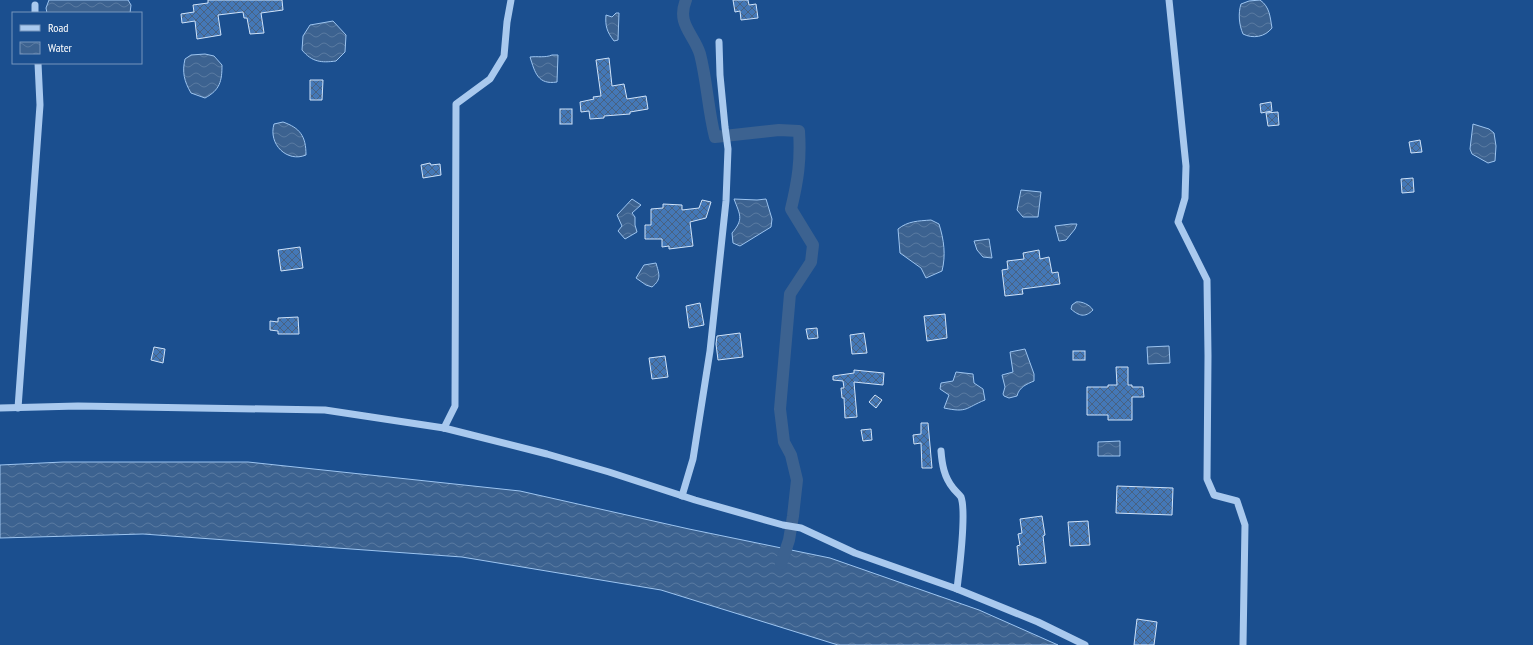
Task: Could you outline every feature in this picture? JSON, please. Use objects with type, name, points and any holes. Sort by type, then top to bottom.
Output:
[{"type":"street","points":[[444,428],[454,406],[456,104],[490,79],[504,56],[507,22],[511,0]]},
{"type":"street","points":[[1169,0],[1186,166],[1185,198],[1178,222],[1207,280],[1208,356],[1206,480],[1214,495],[1237,502],[1245,525],[1243,645]]},
{"type":"street","points":[[35,5],[35,12]]},
{"type":"street","points":[[682,496],[692,459],[710,351],[726,201],[728,149],[720,75],[719,42]]},
{"type":"street","points":[[18,408],[40,105],[38,64]]},
{"type":"street","points":[[0,408],[78,406],[325,410],[444,428],[554,456],[682,496],[782,525],[801,528],[855,553],[957,589],[1038,622],[1085,645]]},
{"type":"street","points":[[941,451],[942,464],[946,478],[961,497],[963,509],[957,589]]},
{"type":"water","points":[[49,0],[128,0],[131,5],[130,12],[47,12],[46,8]]},
{"type":"water","points":[[1260,0],[1268,9],[1272,28],[1259,36],[1247,36],[1243,34],[1239,19],[1241,4],[1249,1]]},
{"type":"water","points":[[616,13],[619,13],[618,40],[614,41],[607,29],[606,15],[612,17]]},
{"type":"water","points":[[333,21],[346,35],[345,52],[336,61],[321,62],[309,57],[302,50],[303,36],[310,25]]},
{"type":"water","points":[[205,54],[214,56],[222,65],[221,80],[217,88],[205,98],[191,93],[185,80],[184,68],[185,59],[191,55]]},
{"type":"water","points":[[558,55],[557,82],[545,82],[538,77],[530,57],[544,57]]},
{"type":"water","points":[[283,122],[294,127],[301,134],[305,143],[306,155],[299,157],[286,154],[276,145],[273,131],[274,124]]},
{"type":"water","points":[[1473,124],[1489,129],[1494,133],[1496,146],[1495,161],[1488,163],[1472,154],[1470,149]]},
{"type":"water","points":[[1021,190],[1041,192],[1038,217],[1023,217],[1017,210]]},
{"type":"water","points":[[632,199],[641,205],[632,213],[635,217],[637,232],[625,239],[618,231],[622,226],[617,215]]},
{"type":"water","points":[[734,199],[766,199],[772,219],[771,227],[740,246],[733,243],[732,233],[738,224],[740,217]]},
{"type":"water","points":[[931,220],[939,224],[943,242],[944,259],[942,271],[926,278],[921,268],[900,253],[898,229],[909,223]]},
{"type":"water","points":[[1077,224],[1075,229],[1066,240],[1059,241],[1055,226]]},
{"type":"water","points":[[989,239],[992,258],[983,257],[977,250],[974,241]]},
{"type":"water","points":[[656,263],[659,276],[652,287],[636,278],[644,265]]},
{"type":"water","points":[[1076,302],[1086,304],[1093,310],[1085,315],[1079,315],[1071,309],[1072,305]]},
{"type":"water","points":[[1169,346],[1170,363],[1148,364],[1147,347]]},
{"type":"water","points":[[1025,349],[1034,374],[1034,381],[1021,388],[1017,396],[1009,398],[1003,394],[1005,387],[1002,375],[1013,372],[1010,352]]},
{"type":"water","points":[[956,372],[973,374],[974,383],[983,389],[985,400],[962,410],[944,408],[949,395],[940,389],[941,383],[953,381]]},
{"type":"water","points":[[1120,441],[1120,456],[1098,456],[1098,442]]},
{"type":"water","points":[[63,462],[248,462],[520,491],[689,529],[830,558],[979,610],[1058,645],[838,645],[661,590],[462,557],[143,534],[0,538],[0,465]]},
{"type":"building","points":[[208,0],[282,0],[283,10],[261,13],[264,33],[250,34],[247,18],[244,18],[243,12],[218,15],[221,35],[197,39],[195,21],[182,23],[181,14],[194,12],[193,5],[208,3]]},
{"type":"building","points":[[733,0],[748,0],[749,5],[756,4],[758,18],[741,20],[740,11],[735,12]]},
{"type":"building","points":[[609,58],[612,86],[624,84],[627,99],[646,96],[648,109],[630,112],[630,114],[604,116],[604,118],[590,119],[589,111],[581,112],[580,102],[594,99],[593,97],[601,96],[596,60]]},
{"type":"building","points":[[310,80],[323,80],[322,100],[310,100]]},
{"type":"building","points":[[1271,102],[1272,111],[1261,113],[1260,104]]},
{"type":"building","points":[[560,109],[572,109],[572,124],[560,124]]},
{"type":"building","points":[[1278,112],[1279,125],[1268,126],[1266,113]]},
{"type":"building","points":[[1420,140],[1422,152],[1411,153],[1409,142]]},
{"type":"building","points":[[430,163],[431,165],[440,164],[441,175],[423,178],[421,165]]},
{"type":"building","points":[[1413,178],[1414,192],[1402,193],[1401,179]]},
{"type":"building","points":[[702,200],[711,202],[706,218],[690,222],[693,246],[669,249],[669,246],[662,247],[662,239],[645,239],[645,225],[651,225],[651,209],[663,208],[663,204],[682,205],[682,210],[699,208]]},
{"type":"building","points":[[300,247],[303,268],[281,271],[278,250]]},
{"type":"building","points":[[1039,250],[1040,259],[1049,257],[1052,273],[1058,272],[1060,284],[1022,289],[1023,294],[1005,296],[1002,270],[1008,269],[1007,261],[1024,259],[1023,253]]},
{"type":"building","points":[[700,303],[704,325],[689,328],[686,306]]},
{"type":"building","points":[[945,314],[947,338],[927,341],[924,316]]},
{"type":"building","points":[[298,317],[299,334],[278,334],[278,331],[270,330],[270,321],[278,322],[278,318]]},
{"type":"building","points":[[817,328],[818,338],[808,339],[806,329]]},
{"type":"building","points":[[740,333],[743,357],[718,360],[716,344],[717,336]]},
{"type":"building","points":[[864,333],[867,353],[852,354],[850,335]]},
{"type":"building","points":[[154,347],[165,349],[163,363],[151,360]]},
{"type":"building","points":[[1073,351],[1085,351],[1085,360],[1073,360]]},
{"type":"building","points":[[665,356],[668,377],[652,379],[649,358]]},
{"type":"building","points":[[1116,367],[1128,367],[1128,385],[1132,385],[1132,387],[1143,387],[1144,397],[1132,397],[1132,420],[1108,420],[1108,415],[1087,415],[1087,387],[1108,387],[1108,385],[1117,385]]},
{"type":"building","points":[[854,370],[884,373],[883,385],[854,382],[857,417],[845,418],[844,398],[842,398],[841,388],[844,388],[843,381],[833,380],[833,376],[854,373]]},
{"type":"building","points":[[875,395],[882,400],[876,408],[869,402]]},
{"type":"building","points":[[921,423],[928,423],[932,468],[922,468],[921,443],[914,444],[913,435],[921,434]]},
{"type":"building","points":[[871,429],[872,440],[863,441],[861,430]]},
{"type":"building","points":[[1117,486],[1173,488],[1172,515],[1116,513]]},
{"type":"building","points":[[1042,516],[1045,535],[1043,536],[1046,563],[1019,565],[1017,546],[1020,545],[1018,534],[1022,533],[1020,519]]},
{"type":"building","points":[[1088,521],[1090,545],[1070,546],[1068,522]]},
{"type":"building","points":[[1137,619],[1157,622],[1154,645],[1134,645]]},
{"type":"waterway","points":[[686,0],[683,8],[684,22],[700,54],[715,137],[779,130],[799,131],[800,151],[791,209],[813,245],[811,262],[790,294],[780,409],[784,442],[791,455],[797,480],[789,540],[781,564]]}]
